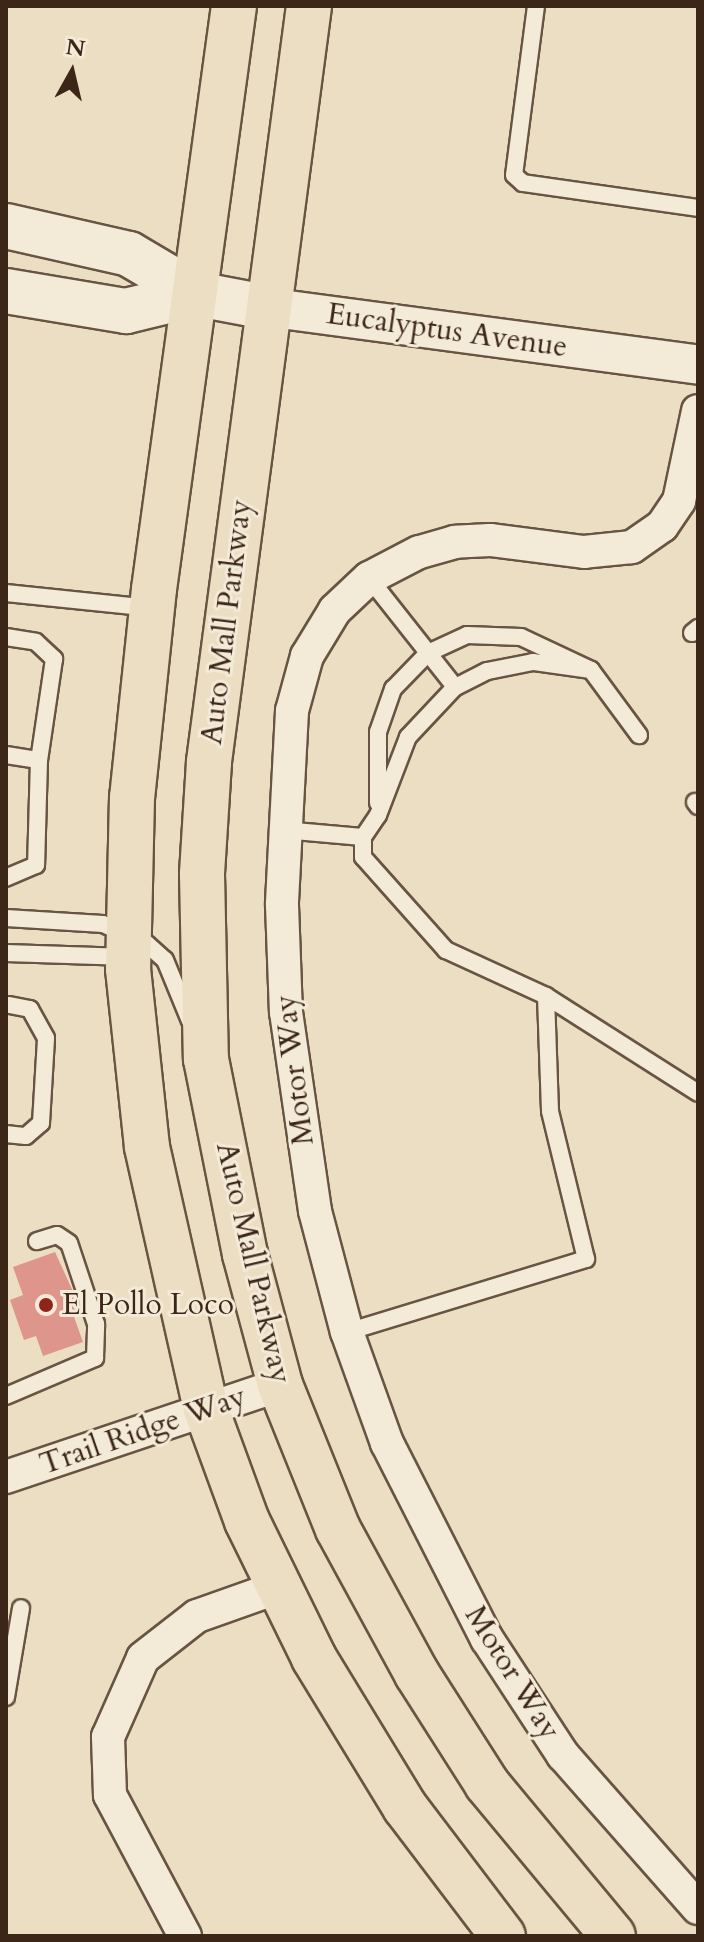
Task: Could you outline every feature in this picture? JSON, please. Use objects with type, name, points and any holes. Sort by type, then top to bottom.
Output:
[{"type":"main road","points":[[234,6],[152,608],[132,797],[128,945],[147,1147],[206,1409],[279,1587],[314,1658],[405,1807],[503,1936]]},
{"type":"main road","name":"Auto Mall Parkway","points":[[309,6],[266,307],[209,762],[202,874],[206,1059],[245,1254],[280,1385],[338,1529],[417,1674],[487,1784],[613,1936]]},
{"type":"main road","name":"Eucalyptus Avenue","points":[[6,226],[129,254],[197,294],[266,307]]},
{"type":"main road","name":"Eucalyptus Avenue","points":[[6,291],[126,311],[197,294]]},
{"type":"street","name":"Eucalyptus Avenue","points":[[266,307],[698,365]]},
{"type":"street","name":"Motor Way","points":[[698,411],[679,501],[662,526],[632,547],[584,552],[455,542],[419,552],[369,578],[335,610],[307,656],[289,736],[283,830],[286,1012],[315,1211],[347,1332],[387,1443],[487,1639],[563,1755],[698,1908]]},
{"type":"street","name":"Trail Ridge Way","points":[[6,1477],[280,1385]]},
{"type":"street","points":[[185,1936],[110,1795],[108,1737],[143,1658],[197,1616],[279,1587]]},
{"type":"lane","points":[[536,6],[514,175],[523,183],[698,208]]},
{"type":"lane","points":[[369,578],[455,687]]},
{"type":"lane","points":[[6,593],[152,608]]},
{"type":"lane","points":[[378,815],[378,732],[393,689],[428,653],[467,635],[521,637],[591,670],[639,735]]},
{"type":"lane","points":[[6,637],[36,642],[54,659],[39,760],[36,865],[6,878]]},
{"type":"lane","points":[[521,637],[533,662]]},
{"type":"lane","points":[[591,670],[533,662],[487,671],[455,687],[408,737],[378,815],[363,837],[363,857],[422,930],[446,950],[546,996],[698,1093]]},
{"type":"lane","points":[[378,732],[408,737]]},
{"type":"lane","points":[[6,755],[39,760]]},
{"type":"lane","points":[[283,830],[363,837]]},
{"type":"lane","points":[[6,918],[73,919],[165,960],[206,1059]]},
{"type":"lane","points":[[6,953],[128,945]]},
{"type":"lane","points":[[347,1332],[586,1259],[550,1111],[546,996]]},
{"type":"lane","points":[[6,1134],[26,1136],[41,1123],[46,1038],[30,1009],[9,1005]]},
{"type":"lane","points":[[6,1396],[95,1358],[96,1324],[69,1243],[57,1235],[37,1241]]},
{"type":"lane","points":[[6,1697],[21,1608]]},
{"type":"building","name":"El Pollo Loco","points":[[55,1252],[82,1311],[73,1314],[83,1342],[43,1356],[36,1336],[24,1340],[10,1300],[23,1295],[13,1267]]},
{"type":"place","name":"El Pollo Loco","points":[[46,1305]]}]
